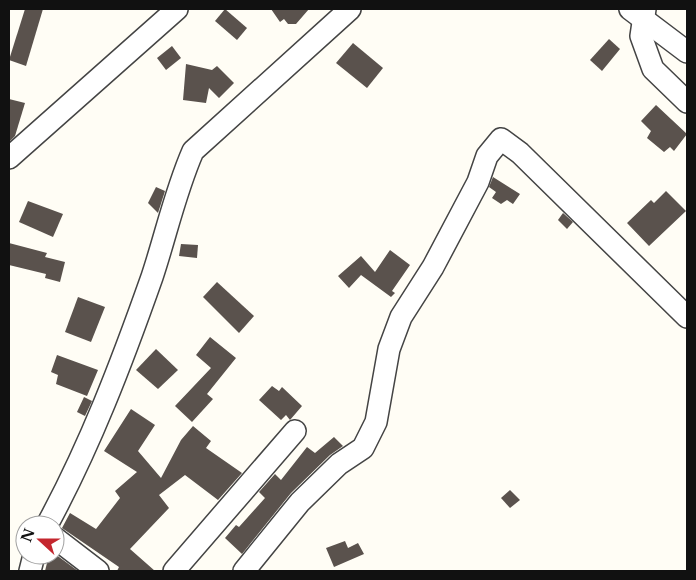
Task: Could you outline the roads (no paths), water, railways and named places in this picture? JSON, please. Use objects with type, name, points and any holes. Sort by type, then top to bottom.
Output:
[{"type":"street","points":[[9,158],[177,9]]},
{"type":"street","points":[[52,515],[89,443],[152,275],[179,183],[194,151],[350,9]]},
{"type":"street","points":[[640,12],[687,52]]},
{"type":"street","points":[[640,12],[641,36],[653,69],[687,102]]},
{"type":"street","points":[[244,571],[300,502],[339,464],[363,448],[376,422],[389,349],[401,317],[446,242],[478,182],[487,156],[501,139],[520,152],[687,317]]},
{"type":"street","points":[[174,571],[295,431]]},
{"type":"street","points":[[65,546],[98,571]]}]
